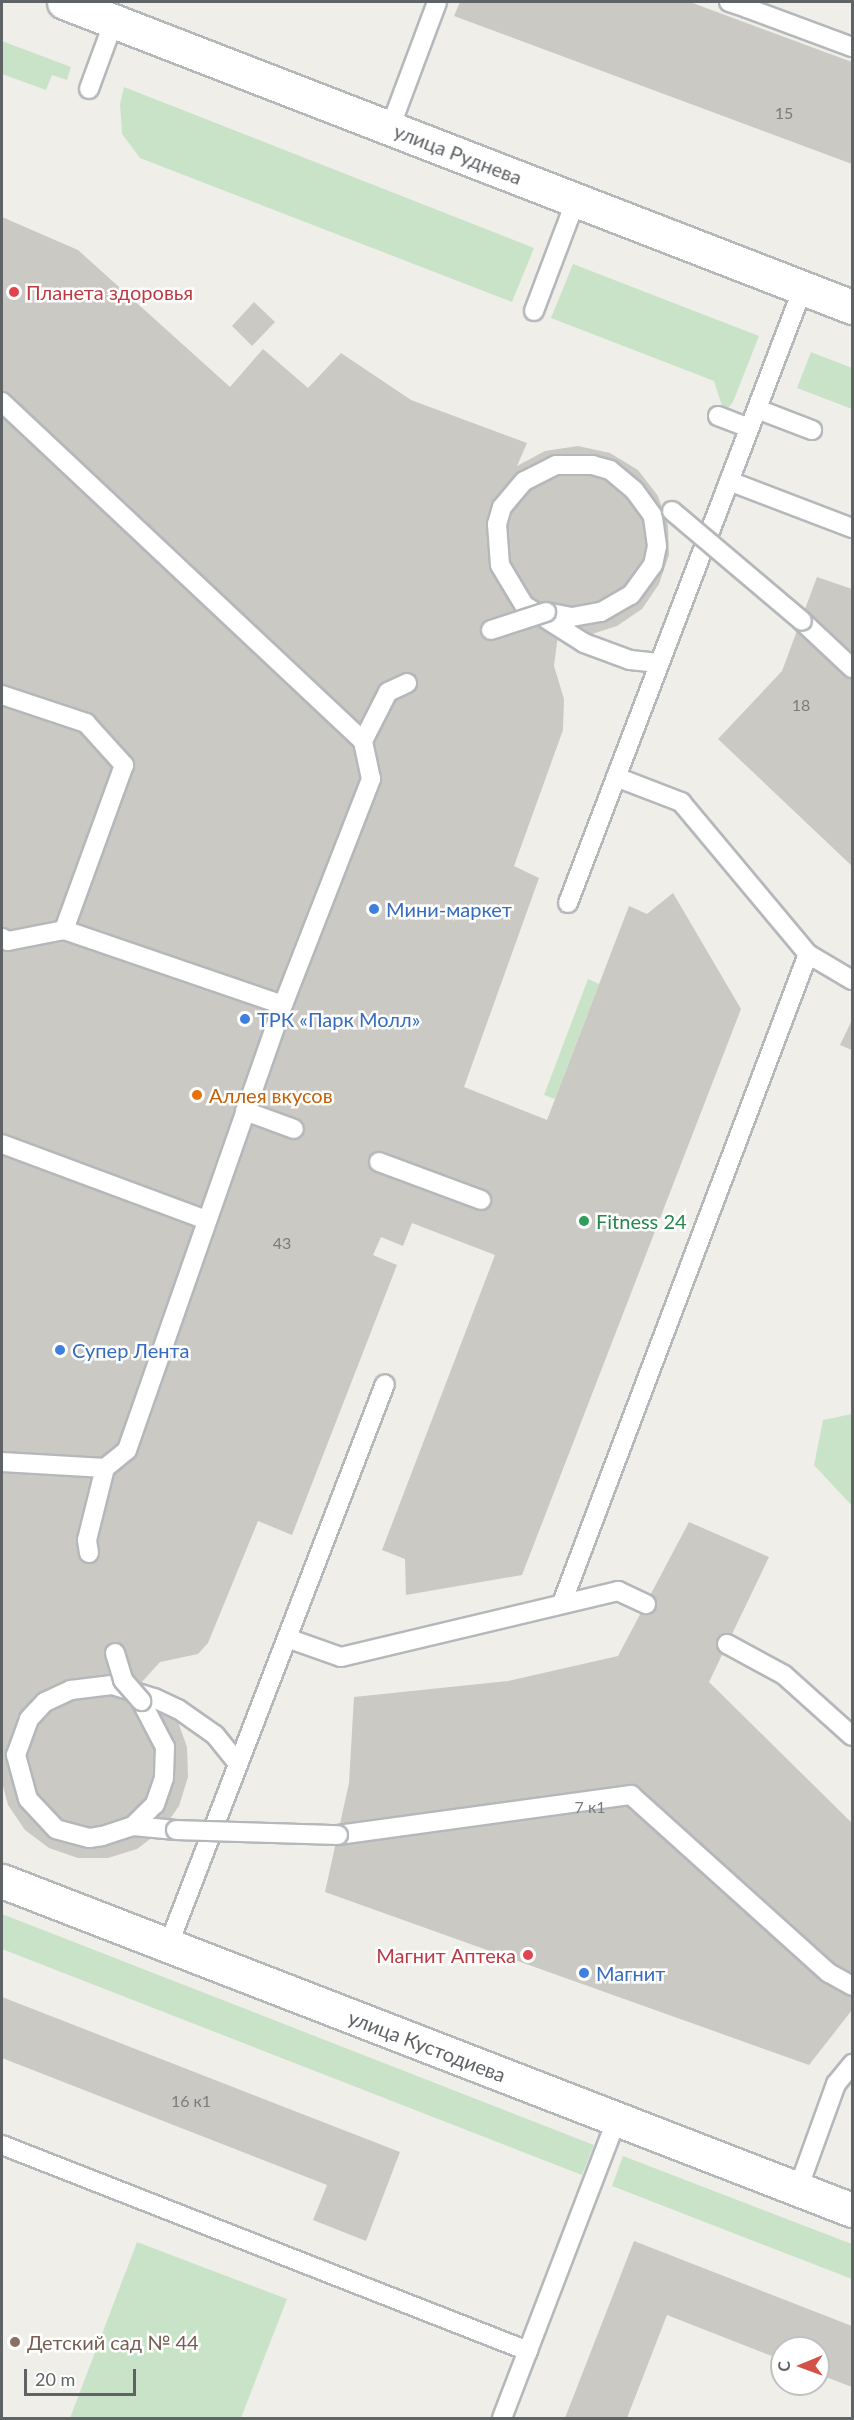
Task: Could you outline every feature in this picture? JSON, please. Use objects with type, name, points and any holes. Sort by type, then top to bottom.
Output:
[{"type":"street","name":"улица Руднева","points":[[64,2],[852,307]]},
{"type":"street","name":"улица Кустодиева","points":[[2,1881],[852,2210]]},
{"type":"lane","points":[[390,128],[437,2]]},
{"type":"lane","points":[[729,2],[748,5],[852,47]]},
{"type":"lane","points":[[89,89],[114,21]]},
{"type":"lane","points":[[534,311],[576,200]]},
{"type":"lane","points":[[568,903],[803,288]]},
{"type":"lane","points":[[2,402],[363,741],[371,779],[283,1005],[127,1450],[105,1468],[87,1540],[88,1553]]},
{"type":"lane","points":[[757,409],[812,430]]},
{"type":"lane","points":[[718,416],[749,428]]},
{"type":"lane","points":[[659,663],[630,660],[584,644],[524,605],[510,587],[496,543],[500,516],[512,494],[524,481],[556,465],[592,465],[610,470],[645,502],[672,511],[802,621],[852,668]]},
{"type":"lane","points":[[729,481],[852,528]]},
{"type":"lane","points":[[491,630],[546,612],[572,617],[601,612],[618,605],[643,582],[657,546],[657,530],[645,502]]},
{"type":"lane","points":[[363,741],[388,692],[407,683]]},
{"type":"lane","points":[[2,695],[86,723],[124,765],[64,930]]},
{"type":"lane","points":[[616,777],[681,802],[808,954],[852,980]]},
{"type":"lane","points":[[2,938],[8,940],[64,930],[283,1005]]},
{"type":"lane","points":[[562,1603],[808,954]]},
{"type":"lane","points":[[245,1111],[294,1129]]},
{"type":"lane","points":[[2,1144],[206,1220]]},
{"type":"lane","points":[[379,1162],[481,1200]]},
{"type":"lane","points":[[168,1946],[385,1384]]},
{"type":"lane","points":[[2,1462],[105,1468]]},
{"type":"lane","points":[[287,1638],[341,1657],[618,1591],[646,1604]]},
{"type":"lane","points":[[727,1644],[784,1675],[852,1737]]},
{"type":"lane","points":[[115,1653],[123,1680],[136,1695],[162,1739],[165,1765],[155,1804],[134,1826]]},
{"type":"lane","points":[[238,1763],[215,1735],[178,1709],[136,1695],[92,1686],[45,1702],[29,1719],[16,1755],[28,1799],[56,1829],[89,1838],[134,1826],[176,1830],[338,1835],[631,1794],[829,1973],[852,1986]]},
{"type":"lane","points":[[798,2188],[836,2084],[852,2064]]},
{"type":"lane","points":[[502,2418],[617,2119]]},
{"type":"lane","points":[[2,2145],[528,2351]]},
{"type":"green space","points":[[2,41],[71,67],[67,80],[52,75],[46,90],[2,74]]},
{"type":"green space","points":[[124,87],[534,248],[512,302],[140,158],[122,134],[120,104]]},
{"type":"green space","points":[[573,264],[759,336],[733,402],[728,408],[722,406],[714,381],[551,318]]},
{"type":"green space","points":[[811,352],[852,368],[852,409],[797,388]]},
{"type":"green space","points":[[588,979],[599,984],[555,1099],[544,1095]]},
{"type":"green space","points":[[852,1414],[852,1506],[814,1465],[823,1420]]},
{"type":"green space","points":[[2,1914],[594,2145],[582,2175],[2,1949]]},
{"type":"green space","points":[[623,2156],[852,2244],[852,2279],[612,2186]]},
{"type":"green space","points":[[137,2242],[287,2299],[241,2418],[70,2418]]},
{"type":"building","points":[[460,2],[690,2],[852,62],[852,164],[454,16]]},
{"type":"building","name":"ТРК «Парк Молл»","points":[[2,217],[78,250],[230,387],[263,349],[308,388],[341,353],[411,400],[527,443],[517,466],[545,451],[578,446],[610,453],[638,470],[658,496],[668,525],[669,555],[659,584],[642,609],[617,626],[589,635],[558,635],[554,666],[564,699],[563,730],[514,866],[539,878],[464,1087],[547,1120],[629,906],[647,914],[673,893],[741,1009],[522,1575],[406,1595],[405,1559],[382,1550],[495,1255],[412,1223],[403,1246],[381,1237],[373,1255],[397,1265],[292,1535],[258,1521],[208,1643],[198,1654],[160,1662],[141,1683],[157,1693],[177,1719],[187,1747],[188,1777],[179,1806],[162,1830],[137,1849],[108,1858],[78,1858],[49,1848],[25,1830],[8,1805],[2,1782]]},
{"type":"building","points":[[254,302],[275,322],[252,346],[232,326]]},
{"type":"building","points":[[817,577],[852,589],[852,866],[718,739],[782,671]]},
{"type":"building","points":[[852,1020],[852,1050],[840,1045]]},
{"type":"building","points":[[689,1522],[769,1557],[709,1682],[852,1823],[852,2010],[809,2065],[325,1892],[349,1783],[354,1697],[508,1681],[618,1656]]},
{"type":"building","points":[[2,1997],[400,2152],[366,2241],[313,2220],[327,2185],[2,2058]]},
{"type":"building","points":[[634,2241],[852,2326],[852,2387],[830,2379],[830,2336],[770,2336],[770,2355],[667,2315],[627,2418],[565,2418]]},
{"type":"place","name":"Планета здоровья","points":[[14,292]]},
{"type":"place","name":"Мини-маркет","points":[[374,909]]},
{"type":"place","name":"ТРК «Парк Молл»","points":[[245,1019]]},
{"type":"place","name":"Аллея вкусов","points":[[197,1095]]},
{"type":"place","name":"Fitness 24","points":[[584,1221]]},
{"type":"place","name":"Супер Лента","points":[[60,1350]]},
{"type":"place","name":"Магнит Аптека","points":[[528,1955]]},
{"type":"place","name":"Магнит","points":[[584,1973]]},
{"type":"place","name":"Детский сад № 44","points":[[15,2342]]}]
